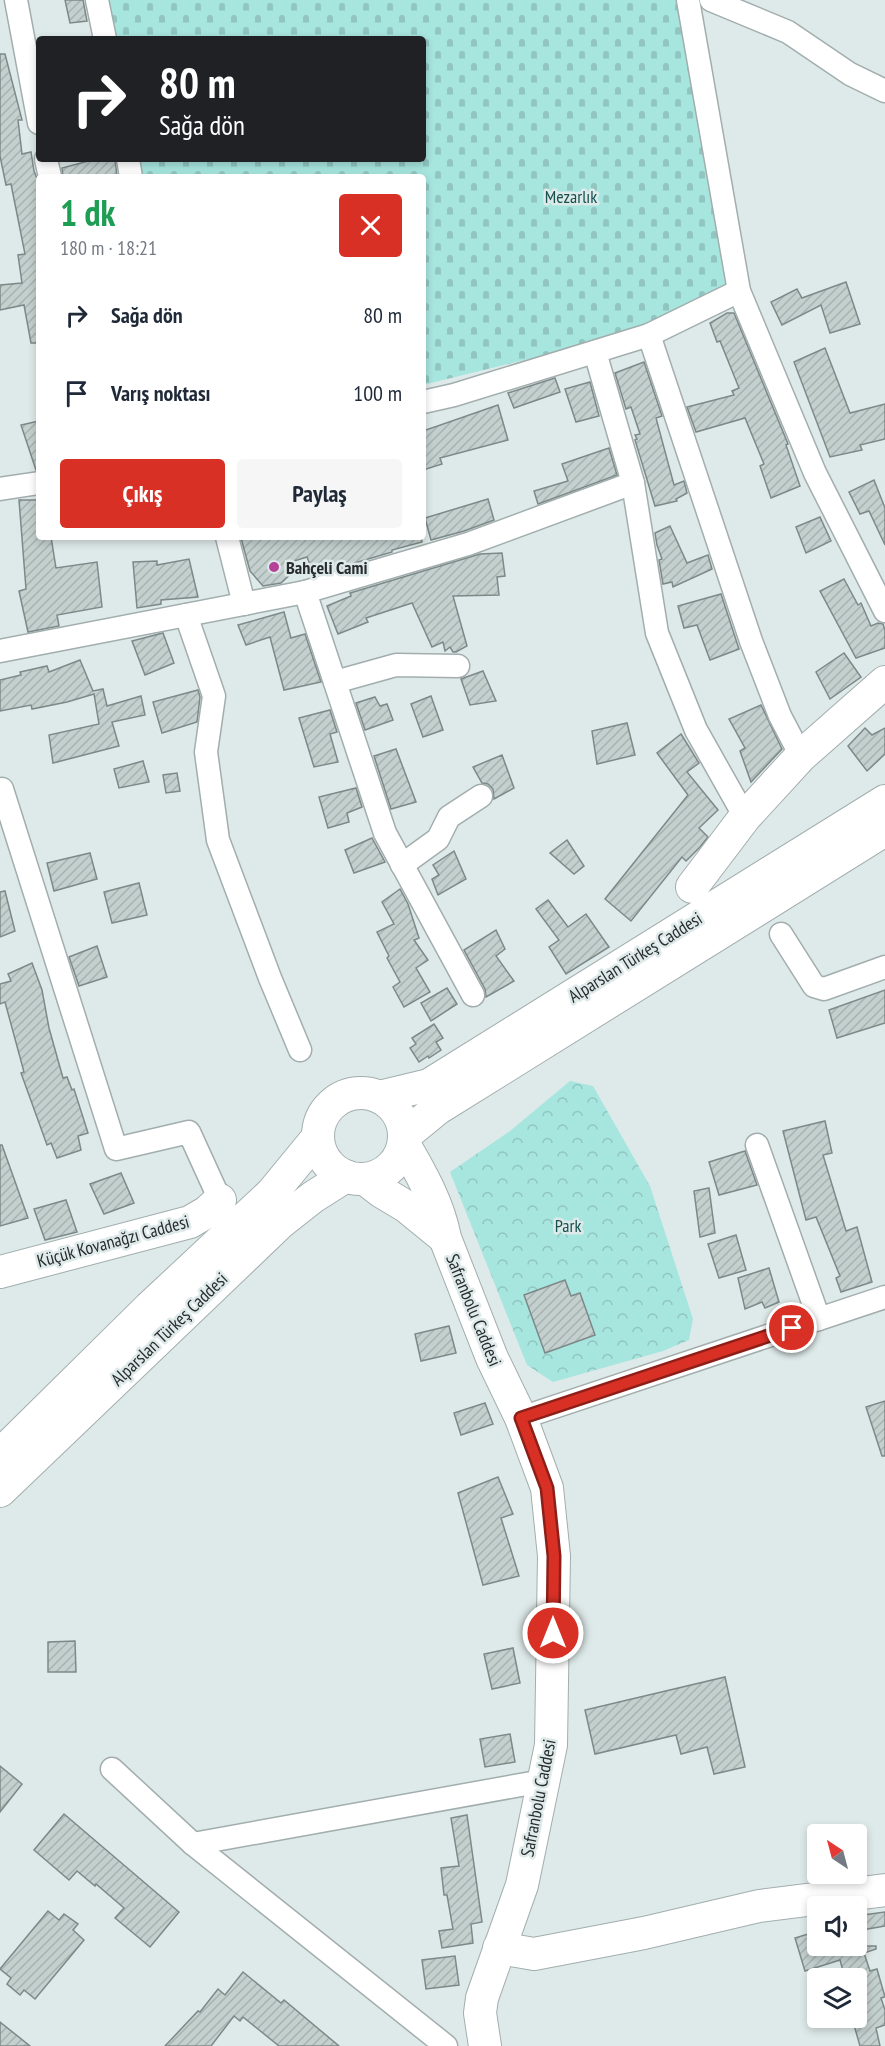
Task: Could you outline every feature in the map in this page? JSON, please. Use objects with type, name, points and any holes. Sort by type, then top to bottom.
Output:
[{"type":"main road","points":[[692,887],[745,817],[801,756],[885,682]]},
{"type":"main road","points":[[873,832],[885,791]]},
{"type":"main road","name":"Alparslan Türkeş Caddesi","points":[[404,1140],[437,1109],[873,832],[885,801]]},
{"type":"main road","name":"Alparslan Türkeş Caddesi","points":[[379,1097],[429,1085],[873,832]]},
{"type":"main road","points":[[355,1178],[378,1176],[390,1168],[399,1157],[404,1140],[400,1117],[391,1105],[379,1097],[365,1093],[351,1094],[337,1100],[320,1122],[318,1137],[320,1151],[327,1164],[338,1173],[355,1178],[407,1207],[445,1238]]},
{"type":"main road","name":"Alparslan Türkeş Caddesi","points":[[0,1455],[149,1308],[272,1193],[318,1137]]},
{"type":"main road","name":"Safranbolu Caddesi","points":[[404,1140],[436,1207],[445,1238],[492,1358],[521,1418],[547,1488],[554,1556],[551,1744],[522,1884],[482,1998],[480,2013],[485,2046]]},
{"type":"main road","name":"Alparslan Türkeş Caddesi","points":[[0,1491],[280,1223],[312,1197],[355,1178]]},
{"type":"main road","name":"Küçük Kovanağzı Caddesi","points":[[0,1272],[190,1222],[207,1212],[220,1200]]},
{"type":"main road","points":[[499,1948],[534,1954],[644,1933],[759,1906],[885,1890]]},
{"type":"street","points":[[16,0],[36,107]]},
{"type":"street","points":[[97,0],[104,36]]},
{"type":"street","points":[[688,0],[739,291],[816,473],[885,611]]},
{"type":"street","points":[[711,0],[788,32],[850,74],[885,91]]},
{"type":"street","points":[[426,401],[454,395],[649,335],[739,291]]},
{"type":"street","points":[[649,335],[751,641],[780,716],[801,756]]},
{"type":"street","points":[[595,352],[633,483],[657,633],[696,730],[745,817]]},
{"type":"street","points":[[0,489],[36,483]]},
{"type":"street","points":[[0,651],[305,592],[468,544],[633,483]]},
{"type":"street","points":[[228,540],[244,604]]},
{"type":"street","points":[[305,592],[385,833],[473,995]]},
{"type":"street","points":[[186,615],[214,696],[206,752],[218,840],[300,1050]]},
{"type":"street","points":[[335,682],[396,665],[458,666]]},
{"type":"street","points":[[0,789],[2,789],[116,1149],[189,1132],[220,1200]]},
{"type":"street","points":[[402,865],[438,839],[449,817],[481,796]]},
{"type":"street","points":[[781,934],[814,986],[824,988],[885,967]]},
{"type":"street","points":[[757,1145],[819,1319]]},
{"type":"street","points":[[521,1418],[885,1297]]},
{"type":"street","points":[[112,1769],[193,1844],[446,2046]]},
{"type":"street","points":[[193,1844],[543,1781]]},
{"type":"green space","name":"Mezarlık","points":[[105,0],[681,0],[737,279],[676,311],[614,338],[426,384],[426,174],[140,174],[138,162],[426,162],[426,36],[112,36]]},
{"type":"green space","name":"Park","points":[[570,1081],[593,1086],[650,1186],[693,1319],[689,1340],[663,1351],[553,1382],[527,1365],[450,1172],[510,1131]]},
{"type":"building","points":[[65,0],[83,0],[87,21],[70,23]]},
{"type":"building","points":[[0,54],[5,54],[22,120],[18,120],[22,154],[31,152],[36,176],[36,343],[31,343],[24,305],[0,310],[0,285],[22,283],[18,255],[25,254],[11,184],[6,185],[0,156]]},
{"type":"building","points":[[85,162],[115,162],[117,174],[63,174],[62,168]]},
{"type":"building","points":[[846,282],[860,324],[830,333],[821,305],[782,325],[771,302],[797,289],[802,298]]},
{"type":"building","points":[[727,313],[734,313],[788,444],[786,445],[800,486],[771,498],[760,466],[764,464],[745,418],[696,432],[687,407],[734,395],[732,391],[739,388],[710,323]]},
{"type":"building","points":[[825,348],[850,413],[885,404],[885,439],[860,445],[862,450],[830,457],[794,362]]},
{"type":"building","points":[[644,362],[662,416],[656,418],[674,485],[684,481],[687,493],[676,499],[677,501],[655,506],[635,440],[637,439],[635,435],[640,434],[631,407],[626,409],[615,373]]},
{"type":"building","points":[[555,378],[560,392],[514,408],[508,393]]},
{"type":"building","points":[[590,382],[599,416],[576,422],[565,389]]},
{"type":"building","points":[[498,405],[508,440],[440,458],[442,464],[426,469],[426,430]]},
{"type":"building","points":[[36,422],[36,470],[21,425]]},
{"type":"building","points":[[609,448],[617,475],[538,504],[534,491],[568,481],[562,464]]},
{"type":"building","points":[[874,480],[885,508],[885,545],[869,511],[860,514],[849,492]]},
{"type":"building","points":[[488,499],[494,520],[431,540],[426,518]]},
{"type":"building","points":[[19,500],[36,500],[36,540],[51,540],[56,568],[97,562],[102,607],[57,615],[59,626],[28,632],[19,591],[26,589]]},
{"type":"building","points":[[820,517],[831,541],[806,553],[796,527]]},
{"type":"building","points":[[670,526],[687,563],[708,555],[712,569],[673,587],[672,582],[663,584],[659,560],[662,559],[655,533]]},
{"type":"building","points":[[242,540],[422,540],[422,542],[314,575],[307,557],[291,562],[294,571],[281,583],[263,586],[250,571]]},
{"type":"building","points":[[502,553],[505,576],[497,577],[499,595],[453,596],[467,646],[456,652],[453,652],[450,647],[445,651],[443,642],[432,647],[412,603],[366,618],[368,622],[338,634],[327,606],[351,596],[350,593],[480,554]]},
{"type":"building","points":[[189,559],[198,597],[161,600],[161,604],[137,608],[133,562],[157,561],[157,565]]},
{"type":"building","points":[[844,579],[858,605],[861,603],[871,626],[878,623],[883,624],[885,648],[856,658],[820,591]]},
{"type":"building","points":[[721,594],[739,649],[710,660],[697,625],[684,628],[678,606]]},
{"type":"building","points":[[284,612],[291,638],[305,634],[321,682],[284,690],[270,637],[246,645],[238,625]]},
{"type":"building","points":[[163,633],[174,663],[145,675],[132,641]]},
{"type":"building","points":[[844,653],[861,677],[830,699],[816,672]]},
{"type":"building","points":[[80,660],[93,691],[103,689],[107,706],[141,696],[145,715],[112,722],[119,746],[53,763],[49,735],[99,724],[94,694],[32,709],[31,705],[0,711],[0,680],[21,675],[20,672],[47,666],[49,672]]},
{"type":"building","points":[[483,671],[496,701],[470,705],[461,679]]},
{"type":"building","points":[[198,690],[200,697],[197,722],[162,733],[153,702]]},
{"type":"building","points":[[431,696],[443,730],[423,737],[411,704]]},
{"type":"building","points":[[375,697],[380,706],[387,704],[393,720],[365,730],[356,703]]},
{"type":"building","points":[[761,705],[782,749],[751,782],[740,751],[745,748],[729,719]]},
{"type":"building","points":[[330,710],[337,732],[330,734],[338,762],[314,767],[299,718]]},
{"type":"building","points":[[627,723],[635,755],[597,764],[592,731]]},
{"type":"building","points":[[865,728],[872,735],[885,728],[885,754],[867,771],[848,746]]},
{"type":"building","points":[[681,734],[699,763],[687,772],[718,810],[699,828],[708,837],[686,861],[682,857],[631,921],[605,899],[688,795],[657,753]]},
{"type":"building","points":[[396,749],[416,802],[391,809],[374,756]]},
{"type":"building","points":[[502,755],[514,788],[494,799],[493,789],[488,784],[482,783],[473,767]]},
{"type":"building","points":[[143,761],[149,782],[119,788],[114,769]]},
{"type":"building","points":[[177,773],[180,791],[166,793],[163,775]]},
{"type":"building","points":[[356,788],[362,807],[347,813],[349,822],[328,828],[319,797]]},
{"type":"building","points":[[372,838],[385,862],[354,873],[345,850]]},
{"type":"building","points":[[567,840],[584,866],[574,874],[550,853]]},
{"type":"building","points":[[454,851],[466,879],[438,895],[432,879],[439,875],[433,865]]},
{"type":"building","points":[[90,853],[97,879],[54,891],[47,863]]},
{"type":"building","points":[[139,883],[147,915],[112,923],[104,892]]},
{"type":"building","points":[[400,889],[408,904],[419,938],[414,940],[428,960],[416,968],[430,992],[404,1007],[393,987],[400,982],[377,932],[394,924],[382,902]]},
{"type":"building","points":[[5,891],[15,931],[0,937],[0,892]]},
{"type":"building","points":[[548,900],[568,927],[586,914],[609,947],[566,974],[549,947],[559,940],[536,909]]},
{"type":"building","points":[[496,930],[505,949],[496,956],[514,981],[486,997],[485,989],[464,950]]},
{"type":"building","points":[[97,946],[107,977],[79,986],[69,957]]},
{"type":"building","points":[[32,963],[42,990],[49,1028],[63,1078],[67,1077],[72,1090],[74,1089],[88,1133],[78,1136],[81,1150],[57,1158],[51,1143],[47,1145],[21,1073],[24,1072],[5,1002],[0,1004],[0,984],[11,981],[8,974]]},
{"type":"building","points":[[447,988],[457,1004],[431,1021],[421,1003]]},
{"type":"building","points":[[885,990],[885,1023],[837,1038],[829,1010]]},
{"type":"building","points":[[434,1024],[443,1038],[436,1042],[441,1050],[419,1062],[410,1048],[416,1044],[412,1038]]},
{"type":"building","points":[[825,1121],[832,1153],[823,1155],[846,1231],[857,1227],[872,1282],[841,1292],[836,1278],[840,1276],[816,1217],[806,1220],[783,1131]]},
{"type":"building","points":[[0,1145],[2,1145],[28,1218],[0,1226]]},
{"type":"building","points":[[745,1151],[757,1185],[719,1195],[709,1162]]},
{"type":"building","points":[[121,1173],[134,1203],[104,1214],[90,1184]]},
{"type":"building","points":[[709,1188],[715,1233],[700,1237],[694,1191]]},
{"type":"building","points":[[66,1200],[77,1232],[45,1240],[34,1209]]},
{"type":"building","points":[[736,1235],[746,1270],[719,1278],[708,1244]]},
{"type":"building","points":[[769,1268],[779,1302],[765,1308],[762,1302],[745,1309],[738,1278]]},
{"type":"building","points":[[565,1280],[571,1296],[580,1293],[595,1335],[545,1353],[524,1295]]},
{"type":"building","points":[[449,1326],[456,1353],[421,1361],[415,1334]]},
{"type":"building","points":[[885,1401],[885,1456],[882,1456],[866,1407]]},
{"type":"building","points":[[485,1403],[493,1424],[461,1435],[454,1413]]},
{"type":"building","points":[[498,1477],[513,1514],[501,1518],[519,1576],[483,1585],[458,1493]]},
{"type":"building","points":[[75,1641],[76,1672],[48,1672],[48,1642]]},
{"type":"building","points":[[513,1648],[520,1683],[492,1689],[484,1654]]},
{"type":"building","points":[[725,1677],[745,1767],[714,1774],[707,1747],[681,1754],[676,1735],[595,1754],[585,1710]]},
{"type":"building","points":[[510,1734],[515,1762],[485,1767],[480,1739]]},
{"type":"building","points":[[0,1766],[22,1784],[0,1812]]},
{"type":"building","points":[[64,1814],[179,1912],[150,1947],[115,1918],[124,1908],[96,1884],[95,1886],[77,1871],[69,1880],[34,1850]]},
{"type":"building","points":[[467,1815],[482,1922],[471,1924],[473,1943],[442,1948],[439,1931],[453,1929],[447,1895],[444,1895],[441,1868],[459,1866],[451,1818]]},
{"type":"building","points":[[48,1911],[59,1920],[64,1914],[78,1924],[73,1930],[84,1940],[35,1999],[24,1990],[20,1995],[7,1984],[11,1978],[0,1969]]},
{"type":"building","points":[[885,1912],[885,1926],[867,1929],[867,1914]]},
{"type":"building","points":[[807,1934],[807,1956],[865,1956],[870,1971],[877,1969],[885,1997],[881,1998],[885,2010],[885,2025],[876,2028],[880,2046],[860,2046],[855,2028],[867,2028],[867,1968],[842,1968],[840,1960],[807,1968],[805,1971],[795,1938]]},
{"type":"building","points":[[867,1946],[876,1946],[876,1949],[867,1952]]},
{"type":"building","points":[[455,1956],[459,1985],[426,1989],[422,1960]]},
{"type":"building","points":[[243,1972],[281,2003],[284,2000],[339,2046],[279,2046],[243,2017],[240,2021],[234,2016],[211,2046],[165,2046],[198,2011],[200,2012],[218,1989],[225,1995]]},
{"type":"building","points":[[0,2022],[30,2046],[0,2046]]},
{"type":"place","name":"Bahçeli Cami","points":[[274,567]]},
{"type":"route","points":[[553,1633],[554,1556],[547,1488],[521,1418],[792,1328]]}]
